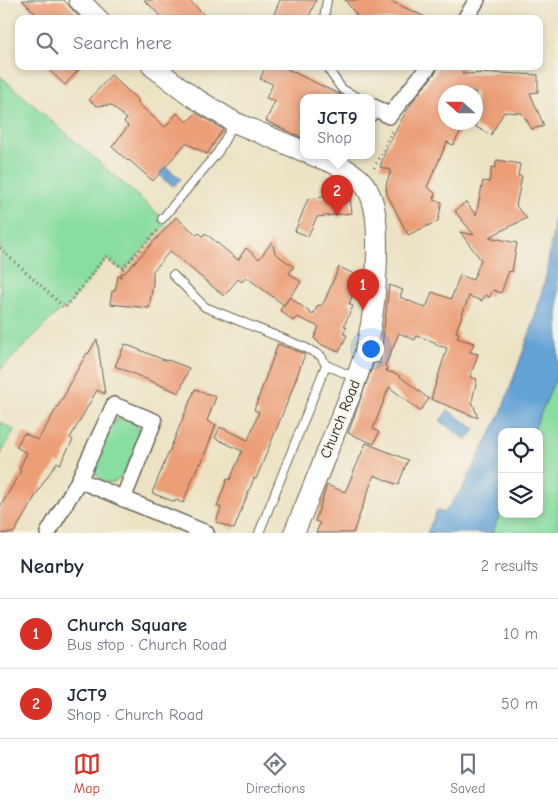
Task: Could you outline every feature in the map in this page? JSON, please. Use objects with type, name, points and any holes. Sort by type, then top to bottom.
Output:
[{"type":"street","points":[[79,0],[94,15]]},
{"type":"street","points":[[467,15],[477,0]]},
{"type":"street","points":[[157,70],[193,97],[234,122],[300,150]]},
{"type":"street","points":[[375,109],[389,116],[426,70]]},
{"type":"street","name":"Church Road","points":[[294,533],[357,378],[371,324],[377,265],[377,235],[374,209],[370,194],[344,161]]},
{"type":"street","points":[[48,533],[79,480],[114,405],[154,421],[123,498]]},
{"type":"street","points":[[79,480],[206,533]]},
{"type":"lane","points":[[325,15],[327,0]]},
{"type":"lane","points":[[329,70],[342,89],[352,94]]},
{"type":"lane","points":[[162,219],[218,152],[234,122]]},
{"type":"lane","points":[[173,275],[205,307],[306,348],[321,356],[326,365],[357,378]]},
{"type":"lane","points":[[259,533],[326,365]]},
{"type":"path","points":[[0,248],[65,308],[106,256],[123,268],[162,224],[162,219]]},
{"type":"green space","points":[[0,76],[157,213],[166,224],[124,271],[106,259],[65,310],[62,308],[0,370]]},
{"type":"green space","points":[[558,372],[558,533],[492,533],[498,518],[543,518],[543,428],[535,428]]},
{"type":"green space","points":[[125,418],[134,422],[140,436],[125,471],[115,481],[110,483],[98,476],[92,467],[115,420]]},
{"type":"green space","points":[[0,422],[14,430],[0,456]]},
{"type":"water","points":[[163,165],[181,179],[174,186],[164,180],[157,171]]},
{"type":"water","points":[[558,197],[558,372],[535,428],[498,428],[498,518],[492,533],[427,533],[437,510],[444,513],[462,489],[501,413],[534,321],[546,276]]},
{"type":"water","points":[[448,410],[475,429],[467,440],[440,421]]},
{"type":"building","points":[[22,0],[64,0],[77,15],[37,15]]},
{"type":"building","points":[[144,0],[189,0],[204,15],[160,15]]},
{"type":"building","points":[[280,0],[316,0],[310,15],[274,15]]},
{"type":"building","points":[[345,0],[388,0],[421,15],[356,15]]},
{"type":"building","points":[[49,70],[78,70],[65,85]]},
{"type":"building","points":[[264,70],[289,70],[339,94],[300,94],[300,137],[266,121],[275,101],[266,98],[273,84],[260,79]]},
{"type":"building","points":[[437,70],[464,70],[462,74],[538,75],[538,92],[530,93],[544,126],[532,129],[522,113],[504,112],[491,135],[482,130],[483,85],[438,85],[438,130],[461,130],[453,145],[447,142],[427,187],[435,193],[434,200],[442,202],[438,221],[408,235],[387,194],[386,185],[391,170],[380,167],[385,152],[413,101]]},
{"type":"building","points":[[111,75],[139,101],[137,103],[165,127],[177,113],[187,122],[196,113],[223,129],[207,154],[186,143],[153,181],[112,147],[128,126],[124,122],[127,119],[111,105],[97,106],[89,100]]},
{"type":"building","points":[[497,160],[520,164],[518,176],[522,176],[516,206],[527,218],[489,237],[517,243],[512,272],[509,271],[501,293],[493,290],[490,297],[485,295],[482,301],[469,296],[456,332],[459,333],[457,338],[474,343],[470,352],[478,354],[470,377],[477,379],[472,401],[478,418],[431,399],[447,348],[417,336],[415,340],[399,333],[385,366],[387,367],[386,371],[397,374],[429,399],[420,411],[389,387],[373,429],[379,432],[374,444],[348,433],[374,362],[380,364],[389,285],[403,290],[400,297],[426,308],[432,292],[451,299],[460,275],[473,280],[481,260],[460,232],[474,235],[455,211],[466,202],[476,215],[483,181],[489,182],[492,167],[495,168]]},
{"type":"building","points":[[349,191],[352,213],[317,217],[308,236],[295,231],[308,199]]},
{"type":"building","points":[[176,217],[197,235],[199,233],[203,236],[205,233],[238,260],[246,248],[259,259],[272,242],[275,253],[294,267],[289,273],[301,282],[284,305],[246,277],[242,282],[238,279],[224,296],[170,251],[153,271],[149,308],[110,304],[112,291],[115,291],[118,276],[121,277],[121,273],[125,273]]},
{"type":"building","points":[[339,267],[356,275],[351,287],[355,289],[349,304],[353,306],[344,326],[347,327],[343,334],[347,335],[339,352],[320,344],[314,338],[319,327],[297,317],[293,321],[280,310],[290,297],[313,315],[318,305],[321,306],[325,300]]},
{"type":"building","points":[[97,339],[105,394],[97,390],[70,438],[73,440],[60,464],[57,462],[43,483],[14,533],[0,533],[0,507],[21,471],[19,469],[27,453],[16,447],[24,433],[38,440],[87,353]]},
{"type":"building","points":[[125,344],[189,368],[179,393],[115,366]]},
{"type":"building","points":[[278,344],[305,354],[289,398],[234,529],[216,522],[221,508],[217,506],[227,479],[230,480],[242,451],[215,438],[220,427],[248,440],[259,412],[254,410]]},
{"type":"building","points":[[195,389],[216,397],[207,421],[216,425],[183,503],[176,500],[175,502],[152,493]]},
{"type":"building","points":[[366,443],[408,460],[398,485],[374,475],[353,533],[316,533],[320,523],[315,521],[327,485],[345,492]]},
{"type":"place","name":"JCT9","points":[[337,216]]},
{"type":"place","name":"Church Square","points":[[363,310]]}]
